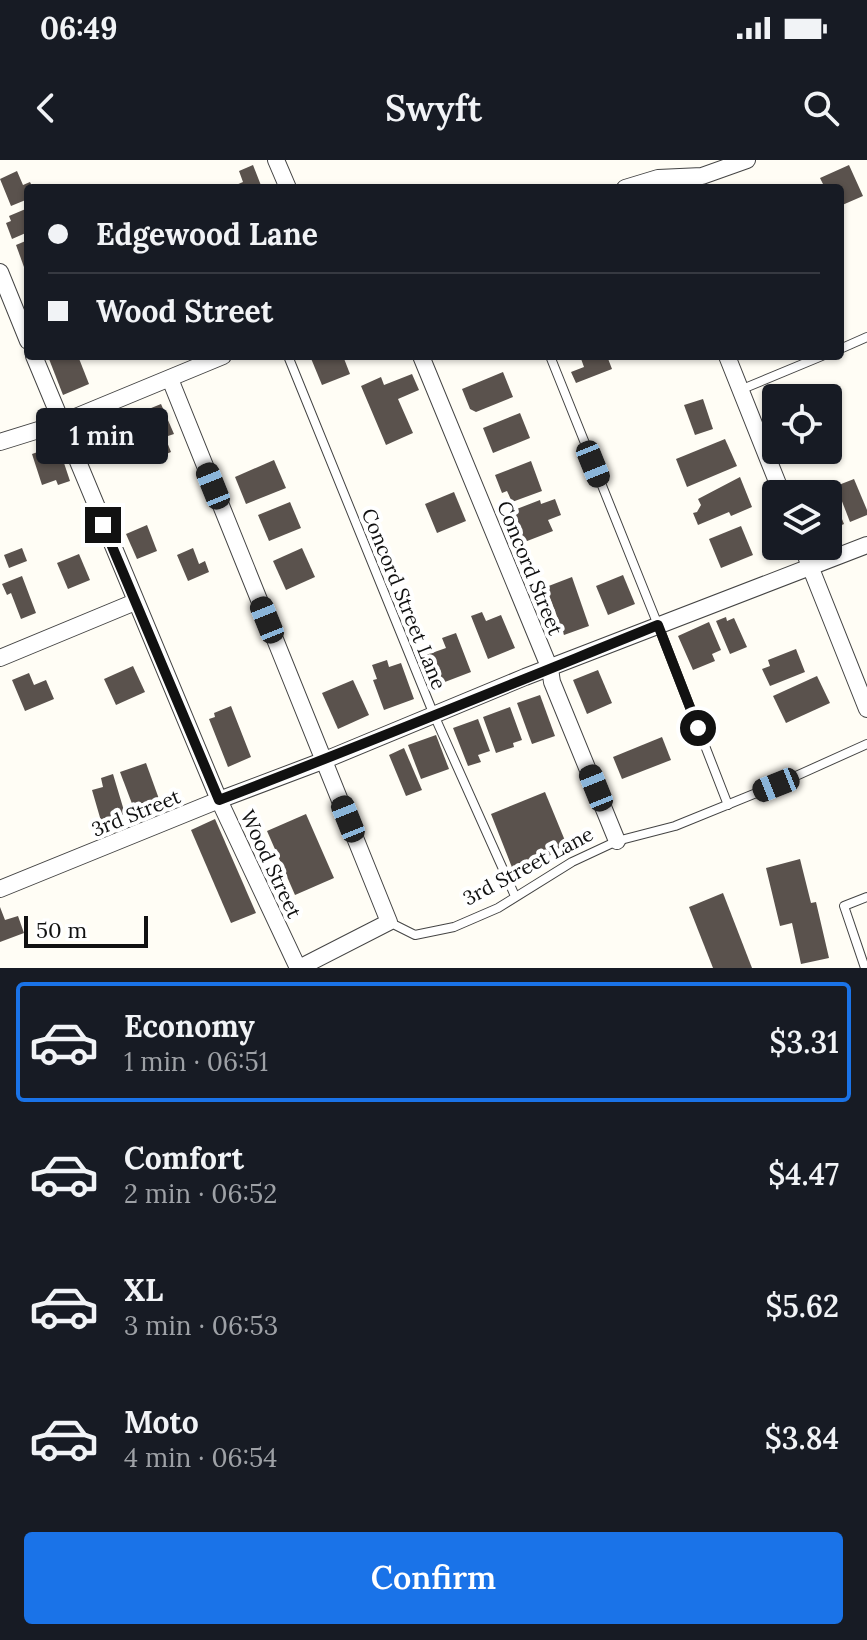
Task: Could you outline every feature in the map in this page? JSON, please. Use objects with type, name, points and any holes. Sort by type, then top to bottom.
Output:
[{"type":"street","points":[[276,160],[286,184]]},
{"type":"street","points":[[651,160],[660,183],[702,176],[747,160]]},
{"type":"street","points":[[0,272],[24,331]]},
{"type":"street","name":"Wood Street","points":[[36,360],[219,800],[299,968]]},
{"type":"street","points":[[0,442],[61,423],[214,360]]},
{"type":"street","name":"Concord Street","points":[[423,360],[617,841]]},
{"type":"street","points":[[729,360],[776,480]]},
{"type":"street","points":[[170,379],[389,922],[299,968]]},
{"type":"street","name":"3rd Street","points":[[0,889],[658,625],[867,545]]},
{"type":"street","points":[[808,560],[867,709]]},
{"type":"street","points":[[0,658],[135,602]]},
{"type":"lane","points":[[844,347],[867,337]]},
{"type":"lane","name":"Concord Street Lane","points":[[290,360],[434,715],[515,896]]},
{"type":"lane","points":[[552,360],[728,805]]},
{"type":"lane","points":[[740,390],[812,360]]},
{"type":"lane","name":"3rd Street Lane","points":[[389,922],[415,935],[454,927],[498,908],[572,862],[617,841],[675,826],[867,744]]},
{"type":"lane","points":[[865,968],[844,906],[867,897]]},
{"type":"building","points":[[253,165],[260,184],[238,184],[243,182],[239,171]]},
{"type":"building","points":[[849,165],[863,196],[844,204],[844,184],[823,184],[820,178]]},
{"type":"building","points":[[17,171],[24,185],[24,201],[11,206],[0,179]]},
{"type":"building","points":[[24,210],[24,234],[12,239],[6,223],[11,221],[9,216]]},
{"type":"building","points":[[24,242],[24,267],[16,245]]},
{"type":"building","points":[[49,360],[80,360],[89,384],[63,395]]},
{"type":"building","points":[[312,360],[345,360],[350,374],[322,385]]},
{"type":"building","points":[[581,360],[609,360],[612,369],[576,383],[571,372],[584,367]]},
{"type":"building","points":[[503,372],[513,397],[476,412],[470,409],[462,389]]},
{"type":"building","points":[[412,374],[419,390],[398,399],[413,433],[386,445],[361,386],[381,377],[384,385]]},
{"type":"building","points":[[703,399],[713,429],[695,435],[684,405]]},
{"type":"building","points":[[161,404],[174,434],[165,437],[171,452],[157,458],[139,413]]},
{"type":"building","points":[[520,413],[530,438],[493,453],[483,428]]},
{"type":"building","points":[[725,439],[737,466],[687,487],[676,459]]},
{"type":"building","points":[[58,445],[70,481],[58,485],[56,480],[42,485],[32,454]]},
{"type":"building","points":[[274,460],[286,488],[246,504],[235,477]]},
{"type":"building","points":[[531,461],[542,491],[512,502],[507,491],[502,493],[495,475]]},
{"type":"building","points":[[740,477],[752,507],[731,516],[729,512],[698,525],[693,513],[701,505],[698,499]]},
{"type":"building","points":[[854,479],[867,515],[850,522],[842,501],[842,484]]},
{"type":"building","points":[[454,492],[466,521],[437,533],[425,504]]},
{"type":"building","points":[[555,499],[561,515],[548,520],[553,531],[522,543],[509,512],[540,500],[541,504]]},
{"type":"building","points":[[290,502],[301,528],[269,541],[258,515]]},
{"type":"building","points":[[147,525],[157,551],[137,559],[126,534]]},
{"type":"building","points":[[741,526],[753,555],[721,568],[709,539]]},
{"type":"building","points":[[22,548],[27,561],[9,568],[4,555]]},
{"type":"building","points":[[193,548],[199,564],[205,561],[209,572],[188,581],[177,555]]},
{"type":"building","points":[[302,548],[315,577],[286,590],[273,561]]},
{"type":"building","points":[[79,554],[90,580],[68,589],[57,563]]},
{"type":"building","points":[[623,575],[635,604],[608,615],[596,586]]},
{"type":"building","points":[[22,576],[36,613],[21,619],[11,593],[7,595],[2,584]]},
{"type":"building","points":[[572,577],[589,626],[564,635],[546,587]]},
{"type":"building","points":[[482,612],[486,621],[501,615],[515,648],[488,659],[471,616]]},
{"type":"building","points":[[726,617],[727,621],[734,618],[747,647],[730,654],[716,621]]},
{"type":"building","points":[[709,622],[721,650],[712,654],[715,661],[693,670],[678,636]]},
{"type":"building","points":[[456,633],[471,672],[437,685],[426,655],[446,648],[442,638]]},
{"type":"building","points":[[796,649],[805,672],[770,686],[762,669],[770,666],[768,660]]},
{"type":"building","points":[[387,660],[389,667],[401,663],[414,699],[384,710],[373,680],[377,679],[372,665]]},
{"type":"building","points":[[133,666],[145,692],[116,705],[104,679]]},
{"type":"building","points":[[598,670],[612,703],[587,714],[573,680]]},
{"type":"building","points":[[29,673],[34,685],[46,680],[54,699],[25,711],[12,680]]},
{"type":"building","points":[[817,676],[830,703],[786,723],[773,696]]},
{"type":"building","points":[[353,680],[369,715],[338,729],[322,693]]},
{"type":"building","points":[[540,695],[555,736],[532,744],[517,703]]},
{"type":"building","points":[[231,706],[251,757],[228,767],[209,719],[215,717],[214,713]]},
{"type":"building","points":[[510,707],[522,740],[513,743],[514,747],[496,753],[483,717]]},
{"type":"building","points":[[478,719],[490,751],[478,755],[481,762],[468,766],[453,728]]},
{"type":"building","points":[[436,735],[449,769],[421,779],[408,745]]},
{"type":"building","points":[[662,737],[671,760],[622,779],[613,757]]},
{"type":"building","points":[[404,748],[422,790],[406,796],[389,755]]},
{"type":"building","points":[[146,763],[159,799],[134,809],[120,772]]},
{"type":"building","points":[[113,774],[125,814],[101,821],[92,790],[103,787],[101,778]]},
{"type":"building","points":[[545,792],[568,848],[513,870],[491,814]]},
{"type":"building","points":[[306,814],[334,878],[295,895],[267,831]]},
{"type":"building","points":[[215,819],[256,913],[231,923],[191,830]]},
{"type":"building","points":[[800,859],[811,903],[816,902],[829,958],[801,964],[792,923],[780,926],[766,868]]},
{"type":"building","points":[[723,893],[752,968],[713,968],[689,907]]},
{"type":"building","points":[[0,907],[5,920],[18,916],[24,933],[0,942]]},
{"type":"route","points":[[103,525],[219,800],[658,625],[698,728]]}]
